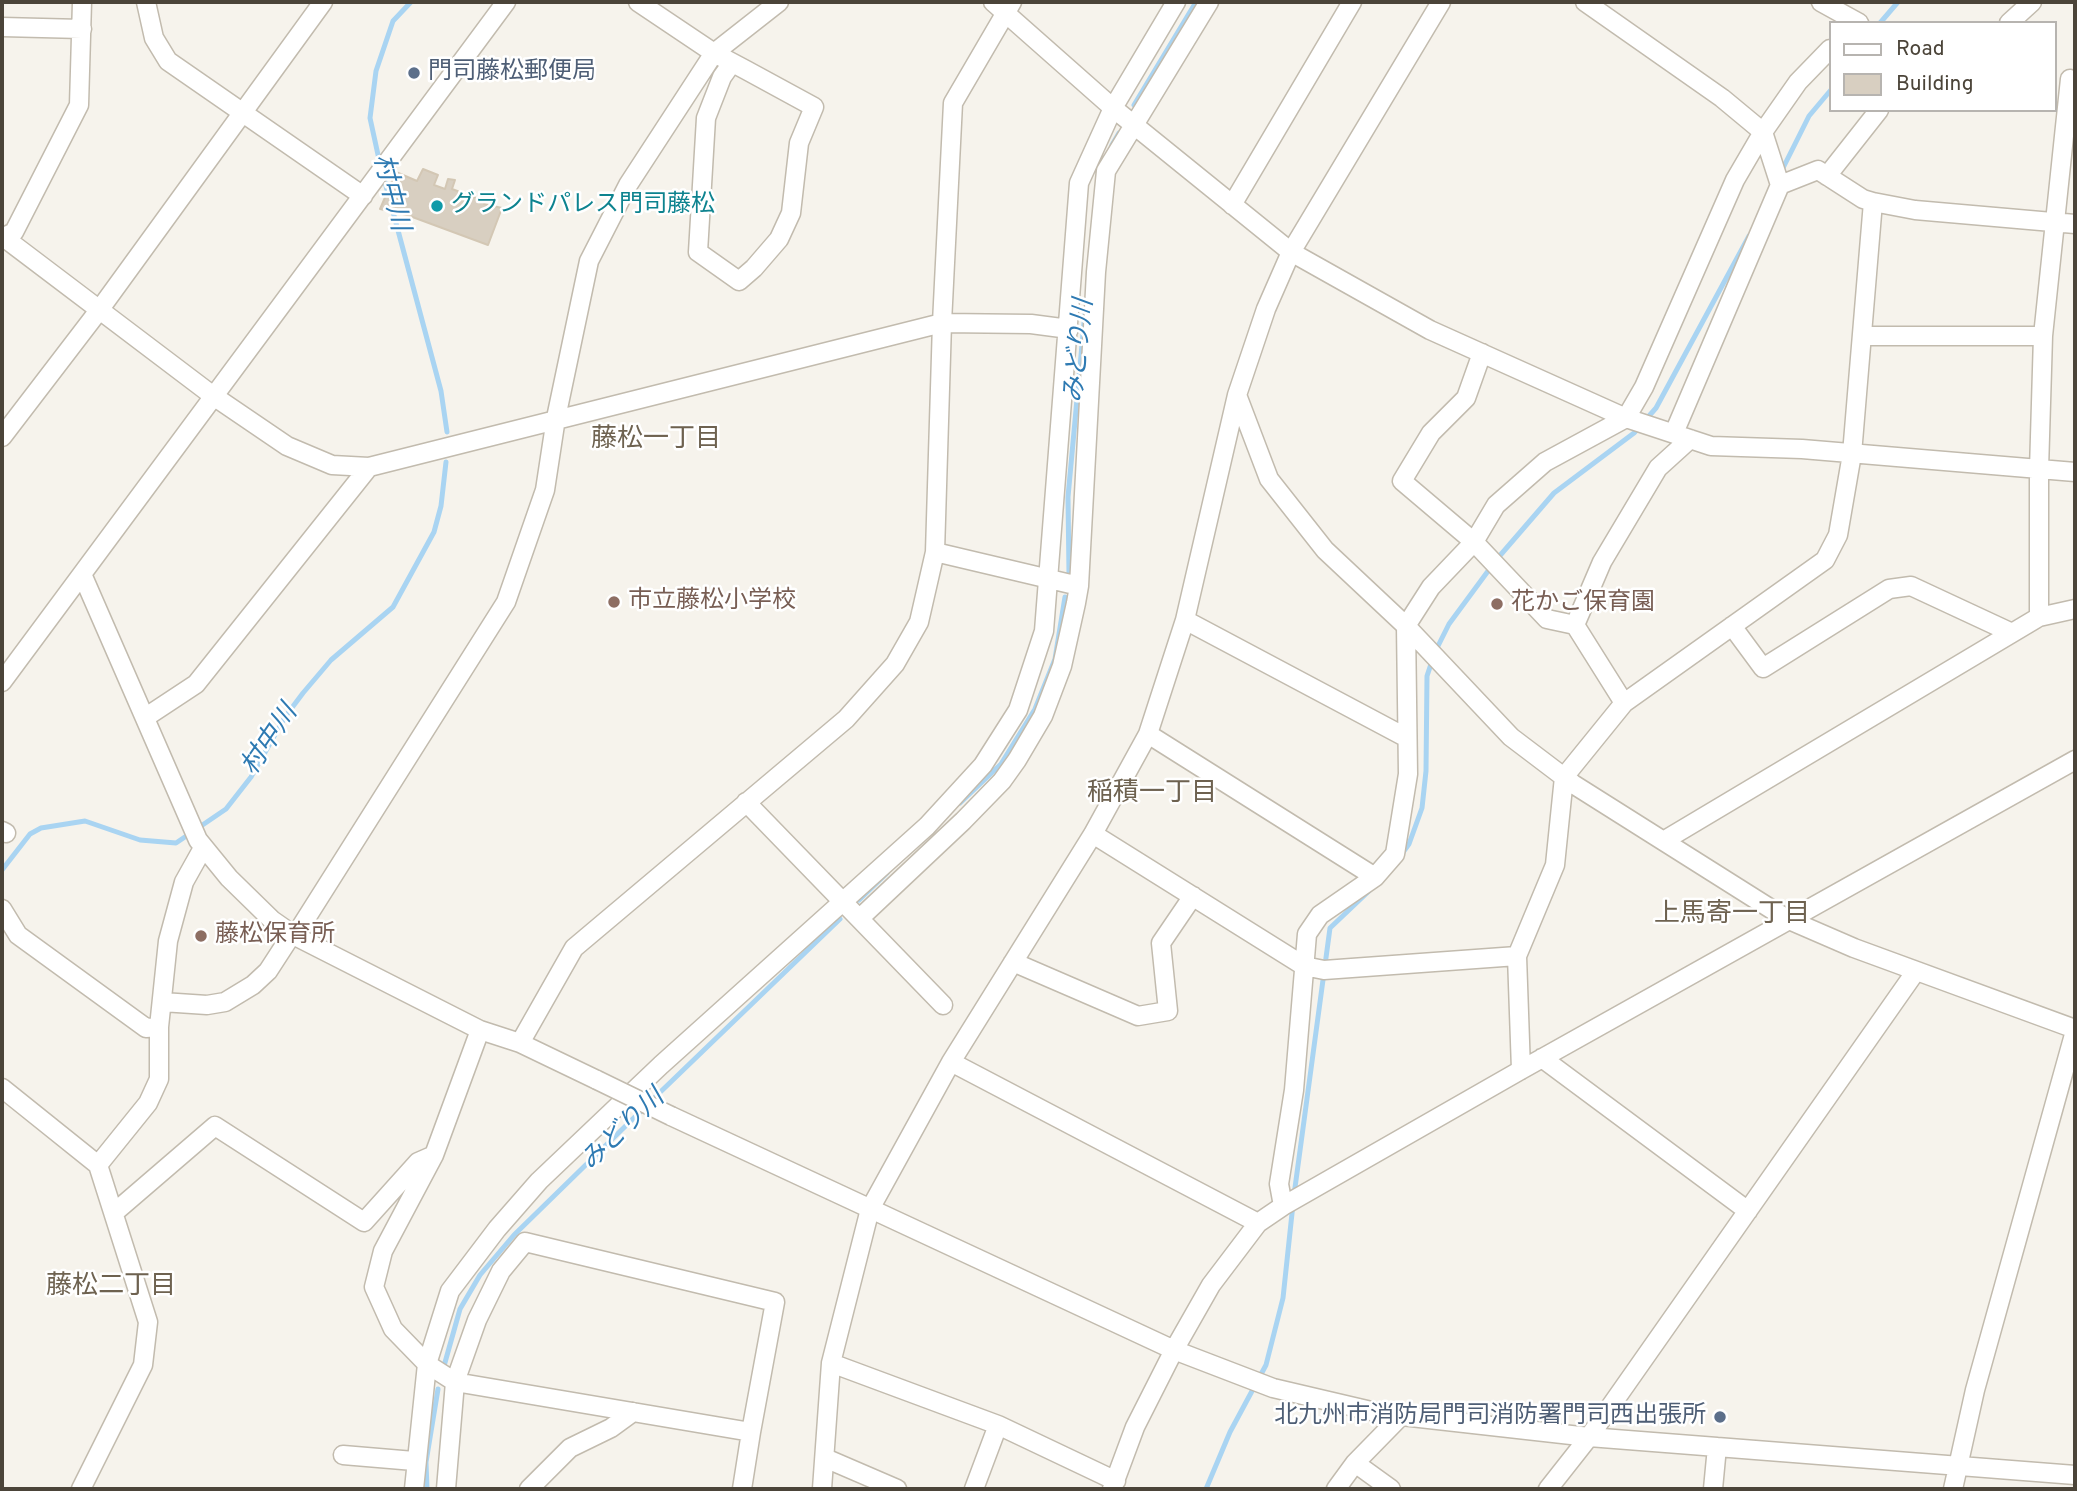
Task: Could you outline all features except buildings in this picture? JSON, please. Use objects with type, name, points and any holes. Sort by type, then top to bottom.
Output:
[{"type":"street","points":[[2,237],[14,232],[79,105],[82,2]]},
{"type":"street","points":[[146,2],[155,38],[168,61],[363,196]]},
{"type":"street","points":[[2,437],[100,309],[323,2]]},
{"type":"street","points":[[2,682],[212,395],[506,2]]},
{"type":"street","points":[[638,2],[715,53],[732,62],[814,107],[799,143],[791,213],[779,239],[739,281],[698,252],[706,118],[722,76],[732,62]]},
{"type":"street","points":[[162,1002],[207,1005],[225,1002],[253,985],[268,971],[506,602],[545,490],[556,418],[589,261],[628,185],[715,53],[779,2]]},
{"type":"street","points":[[414,1489],[414,1461],[427,1364],[450,1291],[497,1228],[539,1181],[842,898],[927,825],[983,765],[1017,710],[1044,631],[1050,580],[1079,183],[1113,108],[1176,2]]},
{"type":"street","points":[[860,918],[1002,781],[1043,716],[1062,666],[1079,586],[1096,272],[1106,171],[1209,2]]},
{"type":"street","points":[[1232,205],[1352,2]]},
{"type":"street","points":[[822,1489],[831,1363],[870,1209],[951,1062],[1093,834],[1148,734],[1185,620],[1237,395],[1266,309],[1291,252],[1441,2]]},
{"type":"street","points":[[1576,625],[1602,562],[1658,468],[1682,436],[1780,185],[1763,132],[1722,98],[1586,2]]},
{"type":"street","points":[[1821,2],[1855,21]]},
{"type":"street","points":[[2011,21],[2032,2]]},
{"type":"street","points":[[520,1043],[574,948],[846,719],[895,664],[919,622],[935,552],[942,323],[953,103],[1003,5],[1113,108],[1291,252],[1430,330],[1626,418],[1712,446],[2075,472]]},
{"type":"street","points":[[2,27],[82,29]]},
{"type":"street","points":[[1283,1206],[1279,1184],[1294,1090],[1307,934],[1320,915],[1375,877],[1395,854],[1408,774],[1406,626],[1432,587],[1474,542],[1496,505],[1545,462],[1626,418],[1644,387],[1735,180],[1763,132],[1798,82],[1828,51]]},
{"type":"street","points":[[2039,617],[2043,336],[2066,78]]},
{"type":"street","points":[[1827,176],[1878,112]]},
{"type":"street","points":[[1780,185],[1818,170],[1863,199],[1873,202],[1915,210],[2075,224]]},
{"type":"street","points":[[1521,1070],[1517,956],[1555,865],[1564,777],[1623,703],[1825,560],[1838,536],[1853,454],[1873,202]]},
{"type":"street","points":[[2,237],[212,395],[287,446],[332,466],[369,467],[942,323],[1031,324],[1069,329]]},
{"type":"street","points":[[1862,336],[2043,336]]},
{"type":"street","points":[[1482,353],[1466,398],[1431,433],[1402,481],[1474,542],[1547,619],[1576,625],[1623,703]]},
{"type":"street","points":[[1237,395],[1269,479],[1325,550],[1406,626],[1511,737],[1564,777],[1787,919],[1916,971],[2075,1030],[1975,1390],[1953,1489]]},
{"type":"street","points":[[146,717],[196,684],[369,467]]},
{"type":"street","points":[[935,552],[1079,586]]},
{"type":"street","points":[[82,574],[200,844],[272,920],[293,935],[480,1030],[520,1043],[1174,1350],[1273,1388],[1401,1416],[1590,1437],[2075,1475]]},
{"type":"street","points":[[1732,626],[1763,668],[1889,589],[1911,586],[2012,633]]},
{"type":"street","points":[[1665,840],[2039,617],[2075,609]]},
{"type":"street","points":[[1185,620],[1406,738]]},
{"type":"street","points":[[1148,734],[1375,877]]},
{"type":"street","points":[[831,1363],[998,1425],[1114,1485],[1135,1427],[1174,1350],[1211,1285],[1258,1223],[1283,1206],[1787,919],[2075,760]]},
{"type":"street","points":[[746,803],[842,898],[943,1005]]},
{"type":"street","points":[[1093,834],[1304,966],[1324,970],[1517,956]]},
{"type":"street","points":[[98,1165],[148,1103],[159,1079],[159,1027],[168,941],[184,882],[200,844]]},
{"type":"street","points":[[1013,962],[1138,1016],[1168,1011],[1161,943],[1193,896]]},
{"type":"street","points":[[2,909],[18,934],[146,1028],[159,1027]]},
{"type":"street","points":[[1548,1489],[1590,1437],[1916,971]]},
{"type":"street","points":[[480,1030],[434,1155],[383,1251],[374,1287],[393,1329],[427,1364],[455,1382],[751,1432]]},
{"type":"street","points":[[1542,1058],[1748,1211]]},
{"type":"street","points":[[951,1062],[1258,1223]]},
{"type":"street","points":[[2,1088],[98,1165],[148,1322],[143,1364],[81,1489]]},
{"type":"street","points":[[115,1212],[215,1126],[364,1222],[418,1162],[434,1155]]},
{"type":"street","points":[[446,1489],[455,1382],[477,1320],[501,1271],[524,1242],[775,1302],[742,1489]]},
{"type":"street","points":[[529,1489],[570,1448],[611,1428],[633,1412]]},
{"type":"street","points":[[1336,1489],[1356,1463],[1401,1416]]},
{"type":"street","points":[[974,1489],[998,1425]]},
{"type":"street","points":[[1713,1489],[1717,1447]]},
{"type":"street","points":[[343,1455],[414,1461]]},
{"type":"street","points":[[825,1458],[897,1489]]},
{"type":"street","points":[[1356,1463],[1391,1489]]},
{"type":"waterway","name":"村中川","points":[[380,164],[370,118],[376,71],[393,21],[411,2]]},
{"type":"waterway","name":"みどり川","points":[[1134,105],[1196,2]]},
{"type":"waterway","points":[[1882,21],[1898,2]]},
{"type":"waterway","points":[[1782,170],[1809,116],[1828,93]]},
{"type":"waterway","name":"みどり川","points":[[1112,145],[1119,133]]},
{"type":"waterway","name":"村中川","points":[[383,174],[389,198]]},
{"type":"waterway","name":"村中川","points":[[392,208],[441,391],[447,432]]},
{"type":"waterway","points":[[1497,559],[1554,493],[1634,433],[1656,408],[1749,236]]},
{"type":"waterway","name":"みどり川","points":[[1069,574],[1068,497],[1085,312]]},
{"type":"waterway","name":"村中川","points":[[2,870],[30,834],[41,828],[85,821],[140,840],[176,843],[226,809],[251,777],[285,717],[303,693],[331,660],[393,607],[434,532],[441,506],[446,462]]},
{"type":"waterway","points":[[1435,652],[1449,624],[1491,567]]},
{"type":"waterway","name":"みどり川","points":[[960,803],[1001,764],[1035,709],[1055,659],[1065,597]]},
{"type":"waterway","points":[[1401,855],[1409,844],[1422,808],[1426,771],[1427,676],[1432,661]]},
{"type":"waterway","name":"みどり川","points":[[859,900],[887,873]]},
{"type":"waterway","points":[[1294,1195],[1330,928],[1369,891]]},
{"type":"waterway","name":"みどり川","points":[[651,1101],[840,919]]},
{"type":"waterway","name":"みどり川","points":[[444,1366],[460,1309],[480,1275],[514,1235],[644,1108]]},
{"type":"waterway","points":[[1206,1489],[1230,1432],[1266,1365],[1283,1298],[1293,1204]]},
{"type":"waterway","name":"みどり川","points":[[427,1489],[426,1462],[438,1389]]},
{"type":"place","name":"門司藤松郵便局","points":[[414,73]]},
{"type":"place","name":"グランドパレス門司藤松","points":[[437,206]]},
{"type":"place","name":"市立藤松小学校","points":[[614,602]]},
{"type":"place","name":"花かご保育園","points":[[1497,604]]},
{"type":"place","name":"藤松保育所","points":[[201,936]]},
{"type":"place","name":"北九州市消防局門司消防署門司西出張所","points":[[1720,1417]]},
{"type":"district","name":"藤松一丁目","points":[[656,441]]},
{"type":"district","name":"稲積一丁目","points":[[1152,795]]},
{"type":"district","name":"上馬寄一丁目","points":[[1732,916]]},
{"type":"district","name":"藤松二丁目","points":[[111,1288]]}]
